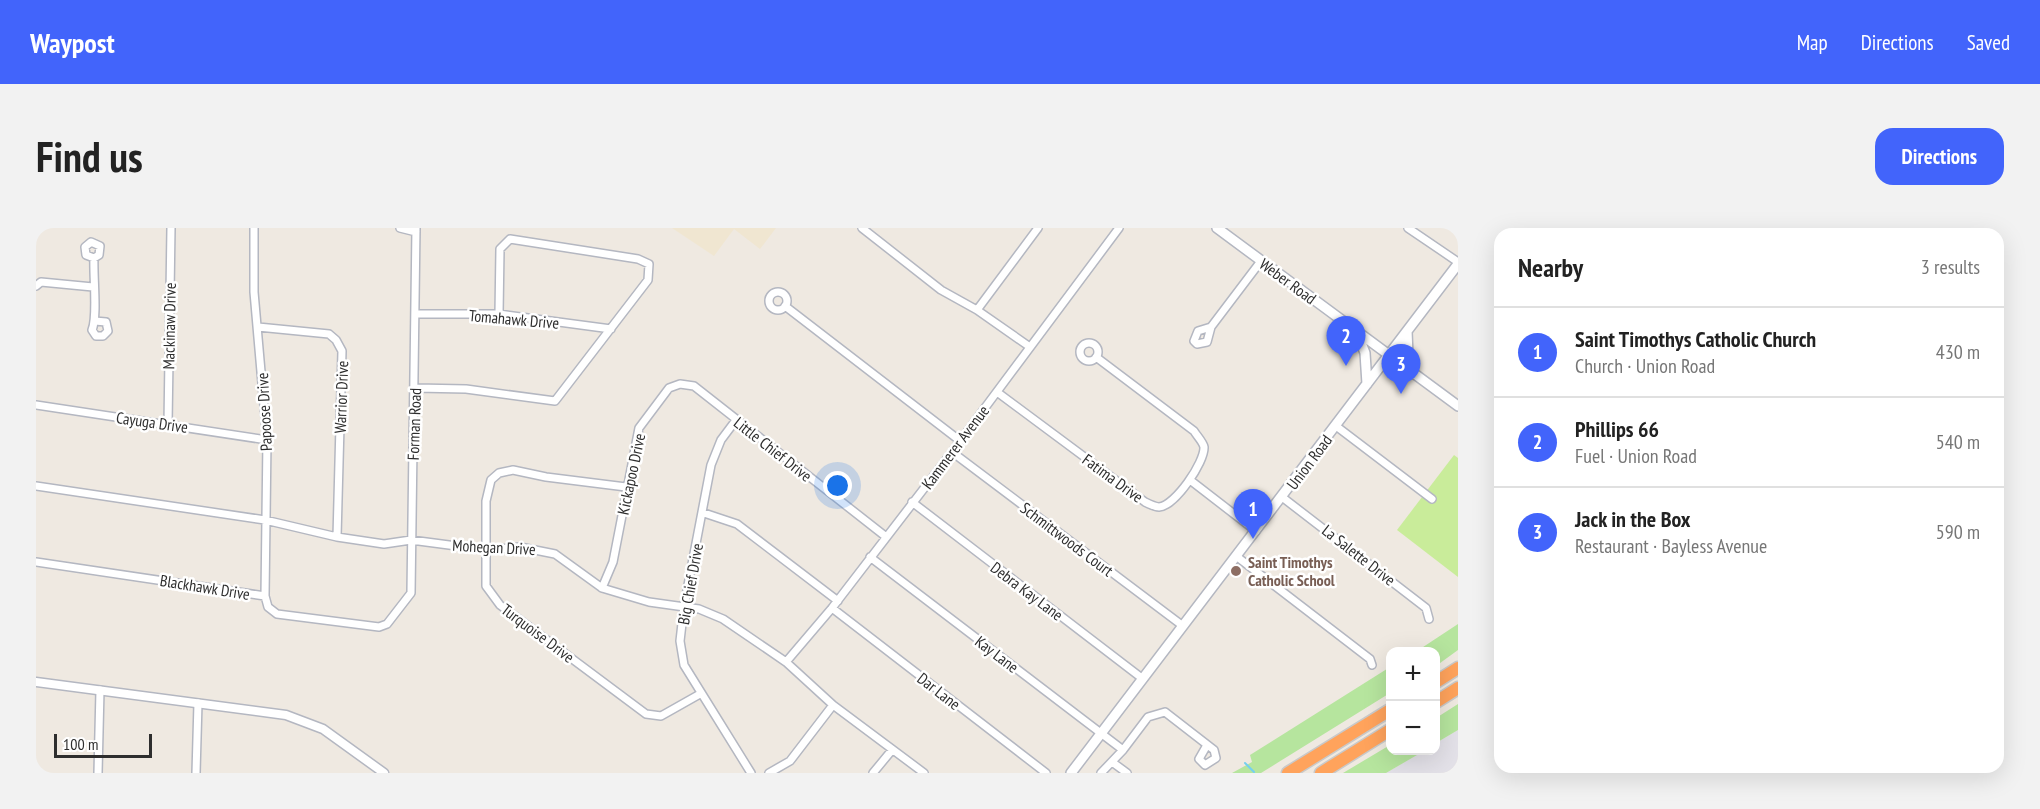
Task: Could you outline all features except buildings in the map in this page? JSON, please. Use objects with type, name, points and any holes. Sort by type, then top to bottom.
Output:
[{"type":"highway","points":[[1440,679],[1456,668]]},
{"type":"highway","points":[[1438,701],[1458,688]]},
{"type":"highway","points":[[1288,773],[1386,712]]},
{"type":"highway","points":[[1321,773],[1386,732]]},
{"type":"main road","name":"Weber Road","points":[[1216,228],[1458,406]]},
{"type":"main road","name":"Union Road","points":[[1071,773],[1407,330],[1454,278],[1458,263]]},
{"type":"main road","points":[[1407,330],[1408,354],[1413,373]]},
{"type":"main road","points":[[1358,332],[1365,353],[1367,384]]},
{"type":"street","name":"Mackinaw Drive","points":[[168,424],[171,228]]},
{"type":"street","name":"Papoose Drive","points":[[254,228],[254,292],[267,440],[265,596]]},
{"type":"street","points":[[400,228],[416,230]]},
{"type":"street","points":[[862,228],[941,290],[977,310],[1030,347]]},
{"type":"street","points":[[977,310],[1038,228]]},
{"type":"street","name":"Kammerer Avenue","points":[[786,662],[838,601],[1119,228]]},
{"type":"street","points":[[1408,228],[1458,263]]},
{"type":"street","name":"Forman Road","points":[[396,614],[411,593],[416,388],[416,230]]},
{"type":"street","points":[[416,388],[466,389],[555,401],[648,280],[649,264],[627,257],[510,239],[500,249],[499,314]]},
{"type":"street","points":[[94,258],[95,321]]},
{"type":"street","points":[[1211,327],[1261,261]]},
{"type":"street","points":[[38,282],[93,287]]},
{"type":"street","points":[[785,306],[959,440]]},
{"type":"street","name":"Tomahawk Drive","points":[[417,314],[499,314],[611,329]]},
{"type":"street","name":"Warrior Drive","points":[[258,327],[328,334],[336,340],[342,351],[337,537]]},
{"type":"street","points":[[1095,357],[1194,431],[1204,446],[1203,457],[1190,480],[1256,531]]},
{"type":"street","name":"Kickapoo Drive","points":[[602,588],[613,562],[639,428],[669,388],[680,384],[690,384]]},
{"type":"street","name":"Little Chief Drive","points":[[690,384],[885,536]]},
{"type":"street","name":"Fatima Drive","points":[[997,392],[1145,502],[1158,507],[1165,505],[1190,480]]},
{"type":"street","name":"Cayuga Drive","points":[[36,405],[267,440]]},
{"type":"street","name":"Big Chief Drive","points":[[736,420],[721,440],[711,465],[704,513],[684,606],[680,641],[684,665],[751,773]]},
{"type":"street","points":[[1336,426],[1432,499]]},
{"type":"street","name":"Schmittwoods Court","points":[[952,452],[1183,626]]},
{"type":"street","name":"Turquoise Drive","points":[[626,487],[507,470],[491,480],[488,489],[486,586],[500,605],[646,714],[661,716],[700,694]]},
{"type":"street","name":"Mohegan Drive","points":[[36,486],[265,520],[337,537],[384,544],[411,540],[487,550],[520,547],[555,554],[602,588],[649,602],[684,606],[723,618],[786,662],[833,705],[924,773]]},
{"type":"street","name":"La Salette Drive","points":[[1282,497],[1426,608],[1429,618]]},
{"type":"street","name":"Debra Kay Lane","points":[[912,502],[1143,679]]},
{"type":"street","points":[[704,513],[737,524],[838,601]]},
{"type":"street","points":[[1236,556],[1370,658],[1372,665]]},
{"type":"street","name":"Kay Lane","points":[[870,557],[1123,750]]},
{"type":"street","name":"Blackhawk Drive","points":[[36,562],[265,596],[268,607],[277,614],[379,627],[387,624],[396,614]]},
{"type":"street","name":"Dar Lane","points":[[832,608],[1046,773]]},
{"type":"street","points":[[36,682],[298,718],[323,729],[384,773]]},
{"type":"street","points":[[98,773],[100,690]]},
{"type":"street","points":[[196,773],[198,703]]},
{"type":"street","points":[[769,773],[790,761],[833,705]]},
{"type":"street","points":[[1101,773],[1123,750],[1148,717],[1165,712],[1208,745]]},
{"type":"street","points":[[873,773],[892,750]]},
{"type":"street","points":[[1112,762],[1127,773]]},
{"type":"shaded area","points":[[672,228],[776,228],[760,249],[734,229],[714,256]]},
{"type":"shaded area","points":[[1458,730],[1458,773],[1386,773],[1417,755],[1440,755],[1440,741]]},
{"type":"green space","points":[[1454,455],[1458,458],[1458,577],[1397,530]]},
{"type":"green space","points":[[1458,624],[1458,650],[1440,663],[1440,647],[1423,647]]},
{"type":"green space","points":[[1386,670],[1386,695],[1261,773],[1232,773],[1252,762],[1250,755]]},
{"type":"green space","points":[[1458,704],[1458,730],[1440,741],[1440,715]]},
{"type":"green space","points":[[1386,747],[1386,755],[1417,755],[1386,773],[1343,773]]},
{"type":"waterway","points":[[1245,763],[1254,772]]},
{"type":"place","name":"Phillips 66","points":[[1346,366]]},
{"type":"place","name":"Jack in the Box","points":[[1401,394]]},
{"type":"place","name":"Saint Timothys Catholic Church","points":[[1253,539]]},
{"type":"place","name":"Saint Timothys Catholic School","points":[[1236,571]]}]
